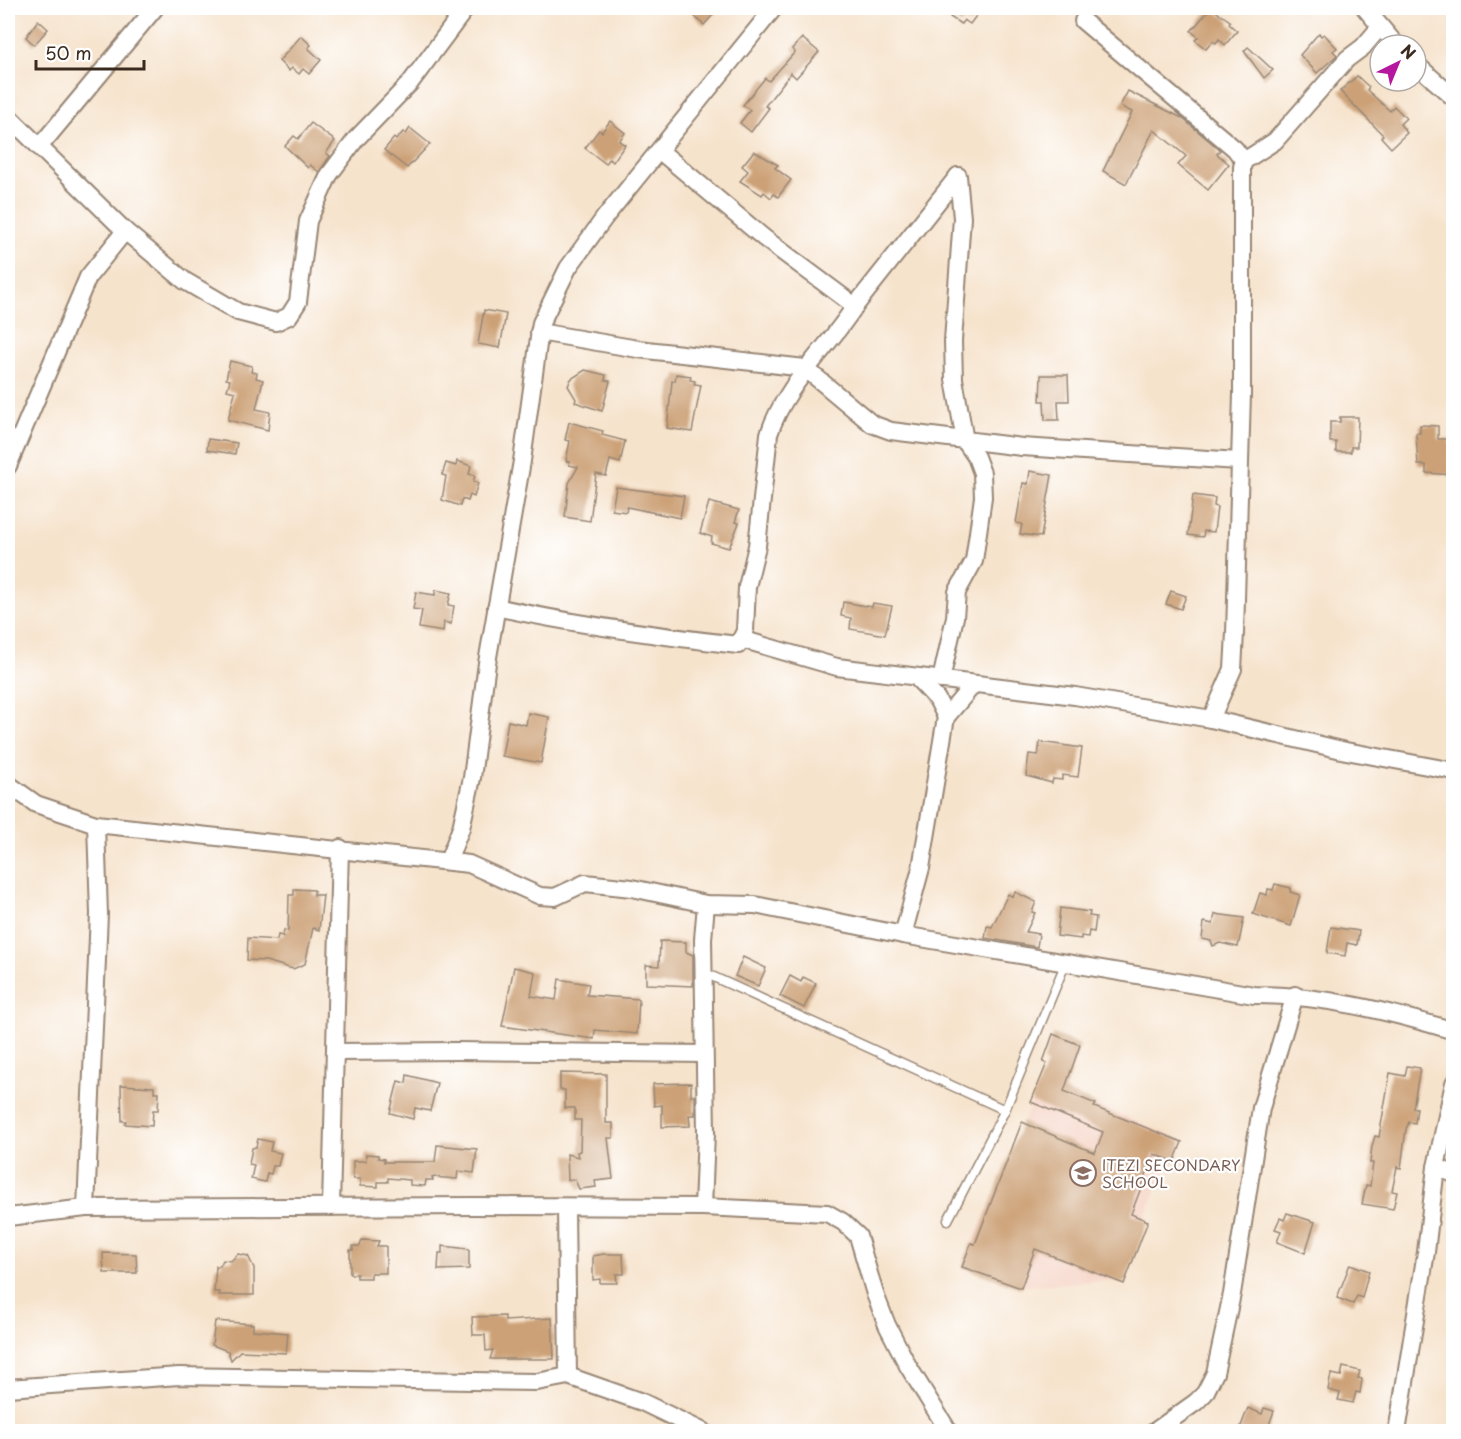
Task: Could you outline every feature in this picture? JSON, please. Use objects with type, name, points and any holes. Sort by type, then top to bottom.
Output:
[{"type":"street","points":[[40,146],[155,8]]},
{"type":"street","points":[[8,116],[125,231],[185,281],[212,299],[260,320],[276,322],[289,316],[298,302],[308,221],[329,175],[356,139],[410,83],[466,8]]},
{"type":"street","points":[[448,861],[461,828],[472,778],[496,607],[522,461],[540,332],[550,301],[568,268],[605,217],[774,8]]},
{"type":"street","points":[[1365,8],[1385,33]]},
{"type":"street","points":[[1083,21],[1235,149],[1244,161]]},
{"type":"street","points":[[1211,719],[1233,669],[1242,394],[1241,176],[1244,161],[1275,141],[1347,59],[1363,47],[1380,27]]},
{"type":"street","points":[[1428,75],[1454,98]]},
{"type":"street","points":[[660,151],[764,238],[855,306]]},
{"type":"street","points":[[496,607],[544,618],[738,645],[745,631],[747,587],[757,546],[770,434],[780,409],[806,368],[840,329],[855,306],[958,176],[962,218],[954,341],[954,379],[965,441],[976,457],[982,473],[983,497],[974,561],[962,578],[957,592],[955,617],[941,680]]},
{"type":"street","points":[[8,466],[88,277],[125,231]]},
{"type":"street","points":[[540,332],[638,349],[806,368],[872,424],[891,431],[965,441],[1239,461]]},
{"type":"street","points":[[741,639],[837,667],[1075,696],[1211,719],[1346,751],[1454,771]]},
{"type":"street","points":[[917,678],[937,699],[946,717]]},
{"type":"street","points":[[903,935],[921,868],[946,717],[973,685]]},
{"type":"street","points":[[8,784],[36,804],[96,824],[340,848],[469,864],[540,896],[555,897],[585,883],[632,888],[706,904],[755,905],[903,935],[1254,995],[1295,995],[1384,1011],[1454,1031]]},
{"type":"street","points":[[86,1208],[99,914],[96,824]]},
{"type":"street","points":[[331,1207],[340,848]]},
{"type":"street","points":[[703,1207],[706,1133],[703,939],[706,904]]},
{"type":"street","points":[[1154,1431],[1196,1402],[1205,1393],[1215,1373],[1232,1294],[1262,1108],[1295,995]]},
{"type":"street","points":[[336,1052],[704,1054]]},
{"type":"street","points":[[1402,1428],[1436,1167],[1454,1083]]},
{"type":"street","points":[[1436,1167],[1454,1174]]},
{"type":"street","points":[[8,1216],[86,1208],[331,1207],[703,1207],[827,1213],[852,1228],[858,1236],[875,1294],[888,1325],[908,1366],[949,1431]]},
{"type":"street","points":[[566,1208],[568,1376]]},
{"type":"street","points":[[8,1388],[179,1376],[537,1382],[568,1376],[642,1402],[704,1431]]},
{"type":"lane","points":[[948,1220],[1005,1110],[1066,962]]},
{"type":"lane","points":[[705,973],[1005,1110]]},
{"type":"shaded area","name":"ITEZI SECONDARY SCHOOL","points":[[1040,1081],[1179,1139],[1117,1280],[1022,1286],[964,1260],[991,1202]]},
{"type":"building","points":[[700,8],[719,8],[704,25],[693,15]]},
{"type":"building","points":[[947,8],[982,8],[970,24],[964,20],[961,24],[950,17],[953,12]]},
{"type":"building","points":[[1211,8],[1230,21],[1229,24],[1237,31],[1225,45],[1219,39],[1216,43],[1213,41],[1206,49],[1195,40],[1198,37],[1191,31]]},
{"type":"building","points":[[38,20],[48,29],[34,45],[26,37]]},
{"type":"building","points":[[1319,33],[1321,36],[1324,34],[1337,48],[1333,51],[1337,55],[1317,73],[1300,55]]},
{"type":"building","points":[[301,36],[311,45],[308,48],[321,60],[309,74],[303,69],[299,74],[292,68],[289,71],[279,61]]},
{"type":"building","points":[[802,38],[819,52],[796,78],[791,73],[765,106],[769,108],[751,132],[740,123],[750,110],[743,105],[765,78],[769,81],[795,52],[792,49]]},
{"type":"building","points":[[1248,47],[1273,70],[1264,78],[1244,51]]},
{"type":"building","points":[[1357,76],[1368,86],[1368,93],[1390,111],[1394,106],[1406,118],[1400,124],[1407,133],[1391,148],[1381,137],[1383,135],[1340,91]]},
{"type":"building","points":[[1128,91],[1182,118],[1220,150],[1217,154],[1229,164],[1208,190],[1178,165],[1186,156],[1154,130],[1126,184],[1103,171],[1132,112],[1120,106]]},
{"type":"building","points":[[610,121],[625,133],[619,141],[625,145],[613,162],[609,159],[606,164],[585,148],[599,130],[602,132]]},
{"type":"building","points":[[311,123],[335,141],[326,153],[330,156],[319,172],[310,165],[308,168],[285,146],[294,136],[298,139]]},
{"type":"building","points":[[410,128],[430,144],[407,168],[384,150],[394,138],[396,140],[403,132],[406,134]]},
{"type":"building","points":[[754,151],[778,165],[775,168],[791,180],[778,197],[774,194],[771,198],[764,192],[762,195],[740,181],[748,171],[742,166]]},
{"type":"building","points":[[484,310],[506,314],[500,348],[478,344]]},
{"type":"building","points":[[230,361],[252,366],[251,372],[257,373],[256,378],[263,380],[256,409],[270,412],[268,430],[228,420],[235,392],[227,390],[230,380],[226,379]]},
{"type":"building","points":[[585,370],[606,375],[605,380],[610,381],[602,411],[575,402],[576,399],[568,386],[571,379]]},
{"type":"building","points":[[676,374],[691,376],[690,380],[695,381],[694,384],[701,385],[692,432],[667,428],[672,381],[675,381]]},
{"type":"building","points":[[1041,375],[1068,375],[1069,401],[1058,401],[1059,420],[1045,420],[1044,401],[1040,401]]},
{"type":"building","points":[[1340,417],[1358,417],[1357,447],[1351,447],[1351,452],[1336,452],[1336,442],[1330,442],[1330,422],[1340,422]]},
{"type":"building","points":[[569,422],[603,431],[602,435],[625,441],[620,463],[610,460],[606,476],[596,474],[590,521],[565,517],[569,483],[578,467],[569,465],[570,462],[566,461],[570,441],[565,440]]},
{"type":"building","points":[[1420,425],[1438,426],[1438,439],[1450,439],[1450,444],[1454,445],[1454,475],[1426,473],[1426,465],[1418,465],[1416,433],[1420,433]]},
{"type":"building","points":[[208,439],[237,443],[235,454],[207,450]]},
{"type":"building","points":[[457,461],[471,466],[469,474],[475,476],[473,482],[478,483],[474,497],[470,495],[468,501],[462,499],[460,506],[442,500],[446,476],[442,475],[446,463],[456,466]]},
{"type":"building","points":[[1030,471],[1052,475],[1041,537],[1020,534],[1022,524],[1016,523],[1023,483],[1028,484]]},
{"type":"building","points":[[616,487],[684,496],[680,518],[627,507],[626,512],[612,510]]},
{"type":"building","points":[[1193,495],[1215,498],[1214,506],[1217,507],[1214,532],[1204,531],[1203,537],[1188,535]]},
{"type":"building","points":[[709,502],[739,510],[735,522],[739,523],[729,548],[711,543],[712,537],[700,533]]},
{"type":"building","points":[[435,590],[451,593],[448,605],[454,606],[451,624],[444,622],[443,632],[419,628],[422,610],[413,609],[416,592],[435,595]]},
{"type":"building","points":[[1171,591],[1186,596],[1181,609],[1166,604]]},
{"type":"building","points":[[843,602],[872,607],[873,603],[892,606],[885,635],[850,629],[851,618],[841,616]]},
{"type":"building","points":[[528,713],[549,717],[541,763],[502,756],[508,721],[526,725]]},
{"type":"building","points":[[1040,742],[1082,748],[1078,777],[1062,775],[1062,780],[1053,779],[1052,783],[1026,776],[1029,754],[1038,755]]},
{"type":"building","points":[[1275,884],[1291,888],[1290,892],[1300,895],[1291,926],[1253,914],[1260,893],[1267,895],[1268,889],[1273,890]]},
{"type":"building","points":[[294,889],[314,890],[314,895],[323,895],[319,930],[313,928],[305,964],[293,969],[266,961],[247,960],[248,938],[277,940],[278,935],[283,936],[284,930],[288,931],[289,895],[294,895]]},
{"type":"building","points":[[1015,892],[1036,902],[1032,912],[1035,913],[1026,932],[1039,934],[1037,947],[985,938],[987,926],[992,927],[1008,894],[1013,897]]},
{"type":"building","points":[[1060,908],[1090,912],[1089,916],[1096,917],[1094,932],[1089,931],[1088,937],[1081,936],[1081,939],[1057,936]]},
{"type":"building","points":[[1215,914],[1244,918],[1238,947],[1220,943],[1213,946],[1211,941],[1202,939],[1204,922],[1213,924]]},
{"type":"building","points":[[1331,927],[1359,931],[1357,945],[1347,943],[1345,956],[1327,953]]},
{"type":"building","points":[[660,941],[686,942],[686,952],[693,955],[693,986],[646,984],[646,965],[659,966]]},
{"type":"building","points":[[743,957],[766,968],[758,986],[735,976]]},
{"type":"building","points":[[514,967],[535,972],[531,996],[556,1000],[559,979],[589,984],[587,995],[639,999],[637,1034],[595,1030],[594,1039],[502,1026]]},
{"type":"building","points":[[790,976],[801,982],[803,977],[816,983],[804,1008],[780,996]]},
{"type":"building","name":"ITEZI SECONDARY SCHOOL","points":[[1053,1034],[1080,1045],[1064,1091],[1096,1104],[1094,1107],[1182,1142],[1174,1162],[1154,1154],[1131,1214],[1148,1221],[1124,1284],[1035,1249],[1021,1288],[962,1267],[971,1243],[975,1244],[1022,1122],[1095,1153],[1103,1132],[1031,1102],[1047,1063],[1043,1062]]},
{"type":"building","points":[[1407,1066],[1420,1068],[1413,1108],[1417,1108],[1415,1123],[1409,1122],[1406,1129],[1401,1168],[1397,1167],[1392,1191],[1397,1192],[1393,1209],[1362,1204],[1366,1185],[1370,1186],[1373,1163],[1370,1163],[1372,1146],[1375,1136],[1379,1137],[1390,1073],[1405,1076]]},
{"type":"building","points":[[560,1073],[606,1074],[606,1123],[613,1123],[613,1138],[608,1138],[613,1179],[595,1181],[596,1187],[579,1189],[575,1180],[568,1180],[567,1154],[578,1157],[581,1120],[575,1120],[575,1108],[565,1108],[565,1090],[560,1090]]},
{"type":"building","points":[[407,1075],[437,1083],[430,1111],[415,1108],[413,1119],[390,1113],[398,1081],[406,1083]]},
{"type":"building","points":[[691,1083],[691,1096],[695,1096],[695,1115],[689,1115],[690,1126],[662,1127],[662,1105],[654,1106],[653,1084]]},
{"type":"building","points":[[121,1085],[154,1087],[154,1092],[159,1092],[158,1110],[153,1110],[152,1126],[125,1124],[126,1121],[122,1121]]},
{"type":"building","points":[[258,1139],[272,1142],[270,1151],[281,1153],[278,1166],[273,1166],[271,1174],[267,1173],[265,1182],[251,1179],[254,1165],[249,1164],[252,1148],[256,1147]]},
{"type":"building","points":[[437,1145],[477,1149],[474,1173],[458,1171],[457,1179],[432,1177],[433,1180],[426,1180],[425,1186],[410,1185],[410,1180],[388,1178],[388,1182],[378,1182],[378,1187],[360,1186],[360,1179],[353,1179],[353,1161],[366,1161],[366,1154],[378,1155],[378,1158],[384,1159],[384,1162],[435,1162]]},
{"type":"building","points":[[1287,1213],[1315,1222],[1305,1253],[1277,1242],[1281,1231],[1275,1229],[1280,1218],[1284,1220]]},
{"type":"building","points":[[362,1240],[379,1241],[377,1246],[386,1246],[386,1273],[371,1273],[371,1278],[357,1278],[357,1274],[350,1274],[350,1250],[353,1250],[353,1246],[360,1246]]},
{"type":"building","points":[[442,1246],[469,1249],[469,1269],[438,1270],[439,1253],[442,1253]]},
{"type":"building","points":[[103,1253],[136,1254],[137,1273],[104,1273]]},
{"type":"building","points":[[238,1254],[248,1256],[254,1268],[254,1295],[219,1295],[220,1292],[214,1292],[216,1266],[220,1266],[223,1260],[231,1261]]},
{"type":"building","points":[[623,1254],[624,1274],[616,1274],[617,1283],[600,1283],[600,1279],[593,1280],[593,1256]]},
{"type":"building","points":[[1350,1264],[1369,1271],[1362,1298],[1357,1296],[1353,1304],[1337,1298]]},
{"type":"building","points":[[505,1316],[505,1321],[552,1318],[554,1359],[490,1359],[493,1350],[486,1351],[485,1335],[473,1335],[472,1317]]},
{"type":"building","points":[[215,1321],[253,1324],[253,1330],[288,1333],[286,1353],[240,1351],[231,1360],[228,1351],[212,1345]]},
{"type":"building","points":[[1343,1367],[1360,1371],[1358,1378],[1362,1379],[1360,1393],[1356,1392],[1353,1403],[1338,1400],[1340,1393],[1328,1390],[1331,1374],[1341,1376]]},
{"type":"building","points":[[1248,1408],[1262,1414],[1264,1408],[1274,1411],[1267,1431],[1239,1431]]},
{"type":"place","name":"ITEZI SECONDARY SCHOOL","points":[[1083,1173]]}]
